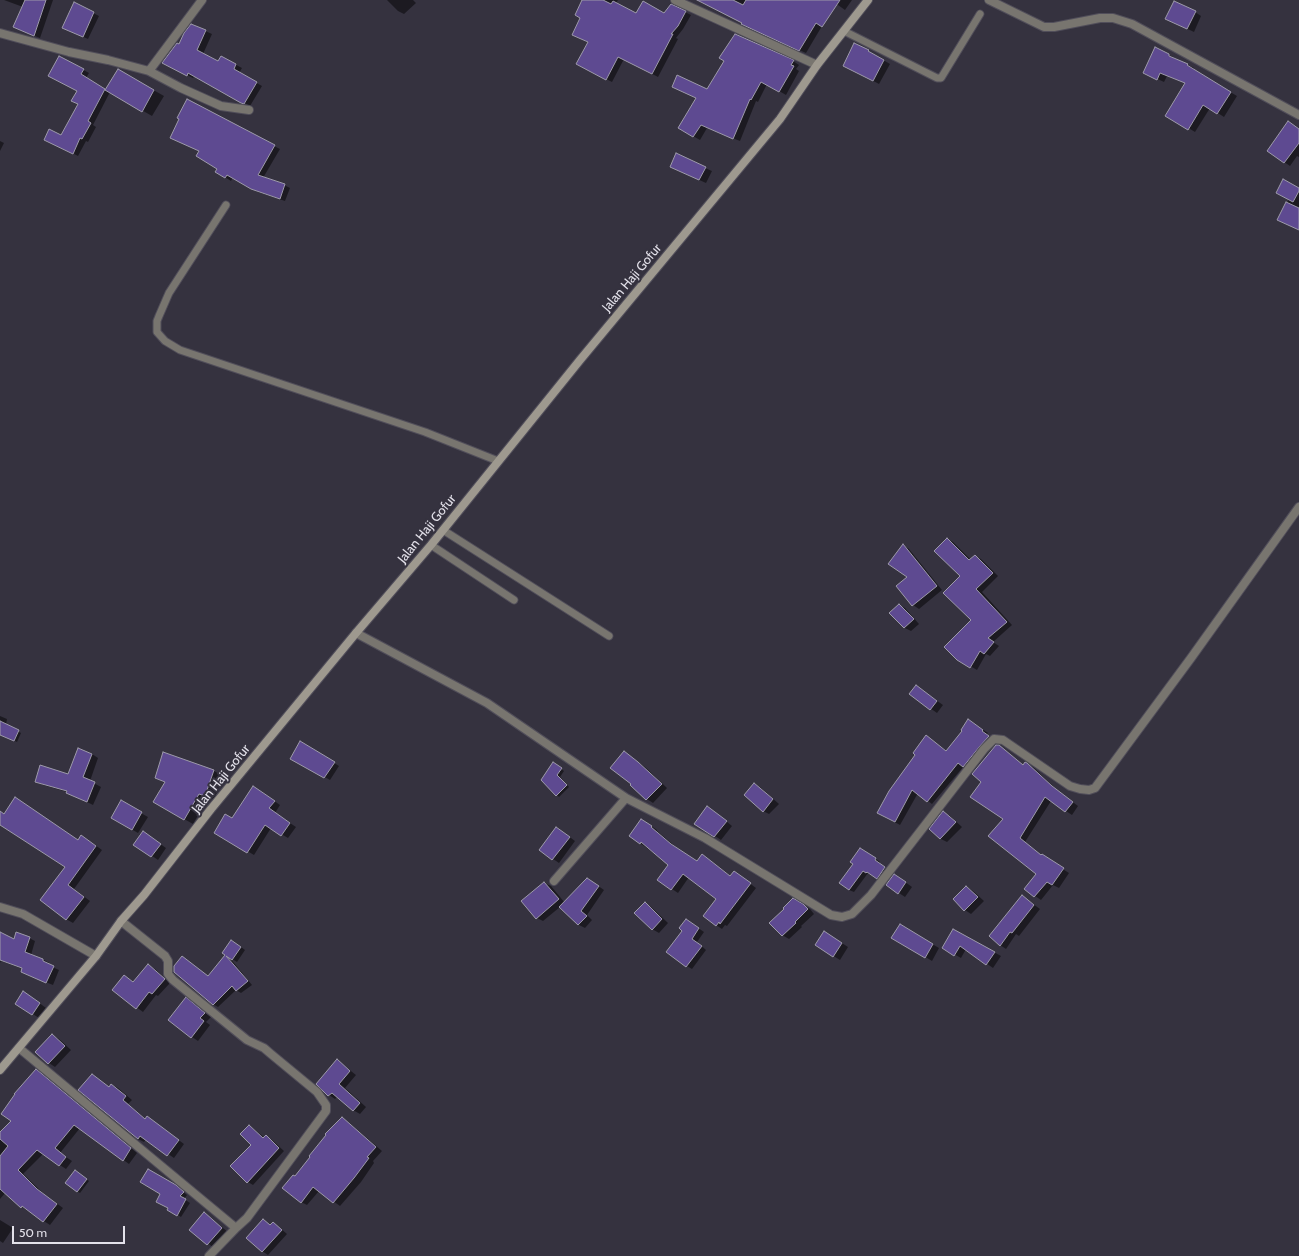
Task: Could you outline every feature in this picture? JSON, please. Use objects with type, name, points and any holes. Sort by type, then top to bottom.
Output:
[{"type":"street","points":[[149,71],[202,0]]},
{"type":"street","points":[[675,0],[817,65]]},
{"type":"street","name":"Jalan Haji Gofur","points":[[0,1070],[96,956],[121,921],[144,895],[211,809],[356,633],[431,545],[498,461],[780,119],[817,65],[868,0]]},
{"type":"street","points":[[989,0],[1044,27],[1054,27],[1100,18],[1113,18],[1132,24],[1299,115]]},
{"type":"street","points":[[0,33],[69,52],[149,71],[181,88],[221,106],[249,110]]},
{"type":"street","points":[[356,633],[487,703],[626,798],[705,838],[831,914],[838,917],[847,917],[871,895],[968,771],[984,748],[994,739],[1003,740],[1070,786],[1089,790],[1096,788],[1299,507]]},
{"type":"street","points":[[554,881],[626,798]]},
{"type":"street","points":[[0,907],[23,914],[96,956]]},
{"type":"street","points":[[121,921],[165,956],[168,961],[168,974],[173,980],[247,1040],[264,1048],[317,1092],[326,1105],[326,1111],[247,1218],[209,1256]]},
{"type":"street","points":[[19,1048],[236,1228]]},
{"type":"lane","points":[[844,31],[937,78],[940,78],[980,14]]},
{"type":"lane","points":[[226,205],[170,294],[159,316],[157,332],[165,341],[180,350],[425,432],[498,461]]},
{"type":"lane","points":[[443,530],[609,636]]},
{"type":"lane","points":[[431,545],[514,600]]},
{"type":"building","points":[[25,0],[46,0],[34,36],[13,27]]},
{"type":"building","points":[[582,0],[603,0],[611,4],[613,1],[636,13],[643,1],[664,13],[671,4],[686,11],[678,26],[671,34],[673,34],[652,74],[618,57],[606,80],[576,64],[588,42],[572,35],[580,18],[575,15]]},
{"type":"building","points":[[697,0],[733,0],[743,5],[746,0],[840,0],[822,27],[816,23],[799,51],[741,24],[742,23]]},
{"type":"building","points":[[1174,1],[1196,11],[1187,29],[1165,19]]},
{"type":"building","points":[[74,2],[94,12],[83,37],[62,28]]},
{"type":"building","points":[[191,24],[206,30],[197,50],[218,61],[221,56],[236,64],[234,69],[257,82],[244,104],[188,73],[187,76],[162,63],[177,43],[179,44],[184,33]]},
{"type":"building","points":[[735,34],[794,60],[791,65],[794,66],[779,92],[761,82],[751,100],[750,99],[733,139],[701,125],[693,137],[678,128],[696,98],[672,87],[677,75],[707,89],[724,61],[719,58]]},
{"type":"building","points":[[854,43],[869,50],[868,51],[884,60],[873,81],[843,66]]},
{"type":"building","points":[[1155,47],[1169,54],[1169,56],[1188,64],[1187,65],[1231,92],[1217,114],[1203,105],[1188,130],[1165,116],[1185,83],[1160,73],[1157,80],[1143,73]]},
{"type":"building","points":[[59,56],[84,69],[81,74],[105,89],[88,121],[91,123],[82,139],[80,138],[73,154],[44,140],[49,129],[61,135],[78,104],[71,101],[77,91],[48,76]]},
{"type":"building","points":[[118,69],[154,90],[142,112],[105,90]]},
{"type":"building","points":[[187,99],[275,145],[258,175],[285,184],[280,199],[251,189],[227,175],[225,178],[215,172],[217,169],[196,156],[199,151],[170,138],[179,119],[177,118]]},
{"type":"building","points":[[1288,121],[1299,129],[1299,143],[1284,163],[1267,151]]},
{"type":"building","points":[[676,153],[706,167],[699,180],[670,167]]},
{"type":"building","points":[[1283,179],[1299,188],[1293,202],[1276,193]]},
{"type":"building","points":[[1286,202],[1299,208],[1299,230],[1277,220]]},
{"type":"building","points":[[947,538],[969,560],[975,555],[993,573],[976,589],[1007,622],[988,638],[994,642],[984,654],[980,651],[970,668],[957,660],[944,647],[971,620],[943,593],[960,576],[934,551]]},
{"type":"building","points":[[903,544],[937,586],[912,606],[896,586],[907,577],[888,564]]},
{"type":"building","points":[[899,604],[914,619],[904,628],[889,613]]},
{"type":"building","points":[[916,685],[937,701],[930,710],[909,694]]},
{"type":"building","points":[[968,719],[989,736],[963,767],[958,763],[927,802],[912,790],[895,822],[877,813],[889,791],[915,755],[913,753],[926,735],[946,751],[962,731],[961,730]]},
{"type":"building","points":[[0,721],[19,730],[14,741],[0,735]]},
{"type":"building","points":[[300,741],[335,762],[324,778],[290,759]]},
{"type":"building","points":[[996,745],[999,745],[1023,765],[1025,762],[1027,763],[1052,786],[1073,802],[1065,812],[1045,797],[1020,838],[1041,855],[1042,854],[1064,868],[1052,885],[1047,882],[1034,897],[1024,889],[1036,874],[988,836],[1003,819],[970,797],[981,782],[972,774]]},
{"type":"building","points":[[78,748],[92,754],[83,777],[95,782],[87,802],[66,793],[67,791],[35,782],[40,765],[68,774]]},
{"type":"building","points":[[624,751],[662,784],[646,800],[630,785],[631,784],[610,768]]},
{"type":"building","points":[[163,752],[214,770],[205,796],[199,794],[184,820],[153,802],[165,782],[155,778]]},
{"type":"building","points":[[553,762],[562,768],[557,775],[567,785],[556,796],[541,780]]},
{"type":"building","points":[[754,783],[773,799],[763,812],[744,795]]},
{"type":"building","points":[[253,786],[275,801],[269,808],[290,823],[281,836],[265,825],[247,853],[214,833],[225,814],[232,818]]},
{"type":"building","points":[[15,797],[78,840],[81,835],[96,846],[68,885],[84,897],[66,920],[40,900],[65,867],[0,825],[0,811],[4,814]]},
{"type":"building","points":[[121,800],[142,812],[132,830],[111,818]]},
{"type":"building","points":[[707,806],[727,821],[714,837],[694,824]]},
{"type":"building","points":[[943,811],[956,822],[940,839],[929,829]]},
{"type":"building","points":[[641,819],[652,826],[651,827],[671,844],[697,861],[702,854],[730,876],[734,871],[751,883],[720,924],[719,922],[716,926],[703,916],[716,899],[683,874],[671,890],[657,880],[668,865],[641,842],[640,844],[629,836]]},
{"type":"building","points":[[556,827],[570,837],[552,860],[539,850]]},
{"type":"building","points":[[143,831],[161,844],[151,857],[133,845]]},
{"type":"building","points":[[860,848],[876,858],[875,860],[885,867],[877,879],[863,871],[849,890],[839,883],[853,864],[850,862]]},
{"type":"building","points":[[894,874],[906,882],[898,894],[886,885]]},
{"type":"building","points":[[587,878],[599,886],[581,911],[587,916],[578,925],[559,907]]},
{"type":"building","points":[[544,882],[559,899],[536,919],[521,901]]},
{"type":"building","points":[[966,886],[978,897],[964,911],[953,899]]},
{"type":"building","points":[[1022,895],[1034,905],[1012,933],[1010,932],[1000,946],[989,936]]},
{"type":"building","points":[[793,898],[808,909],[782,936],[769,923]]},
{"type":"building","points":[[645,902],[662,919],[652,930],[634,913]]},
{"type":"building","points":[[686,919],[699,928],[692,939],[702,946],[686,967],[666,952],[682,931],[679,928]]},
{"type":"building","points":[[900,924],[933,944],[925,958],[891,938]]},
{"type":"building","points":[[953,929],[995,952],[986,965],[960,946],[954,956],[942,948]]},
{"type":"building","points":[[824,931],[842,943],[833,957],[815,945]]},
{"type":"building","points":[[0,932],[14,939],[16,932],[30,937],[25,952],[43,959],[43,961],[54,966],[46,983],[21,972],[22,968],[0,960]]},
{"type":"building","points":[[231,940],[241,947],[232,960],[226,956],[248,981],[236,991],[232,986],[213,1005],[174,972],[174,966],[182,956],[208,976],[225,955],[222,953]]},
{"type":"building","points":[[148,964],[165,979],[152,994],[149,992],[136,1009],[112,990],[124,975],[133,982]]},
{"type":"building","points":[[23,991],[40,1003],[32,1015],[15,1004]]},
{"type":"building","points":[[186,997],[205,1013],[200,1018],[204,1021],[191,1038],[168,1020]]},
{"type":"building","points":[[52,1034],[65,1046],[48,1064],[35,1052]]},
{"type":"building","points":[[337,1059],[350,1071],[339,1084],[360,1103],[353,1111],[332,1093],[328,1096],[316,1084]]},
{"type":"building","points":[[36,1069],[131,1148],[123,1161],[74,1125],[55,1148],[66,1157],[59,1166],[37,1150],[18,1170],[37,1189],[57,1204],[43,1222],[22,1206],[21,1208],[0,1189],[0,1156],[8,1146],[0,1139],[0,1132],[11,1121],[1,1114],[14,1094]]},
{"type":"building","points":[[92,1074],[109,1087],[111,1084],[126,1096],[123,1100],[145,1119],[147,1116],[179,1140],[167,1156],[140,1136],[138,1139],[78,1090]]},
{"type":"building","points":[[342,1117],[376,1147],[367,1157],[369,1158],[354,1178],[333,1203],[313,1187],[301,1203],[282,1188],[293,1175],[295,1176],[326,1135],[325,1134]]},
{"type":"building","points":[[249,1125],[263,1138],[266,1135],[279,1148],[247,1183],[230,1166],[251,1145],[240,1134]]},
{"type":"building","points":[[148,1169],[176,1185],[184,1192],[180,1196],[186,1199],[177,1216],[167,1210],[168,1208],[156,1202],[160,1194],[140,1182]]},
{"type":"building","points":[[75,1170],[87,1179],[77,1192],[65,1183]]},
{"type":"building","points":[[204,1212],[222,1228],[207,1245],[189,1230]]},
{"type":"building","points":[[263,1219],[270,1225],[273,1222],[282,1230],[262,1252],[246,1238]]}]
